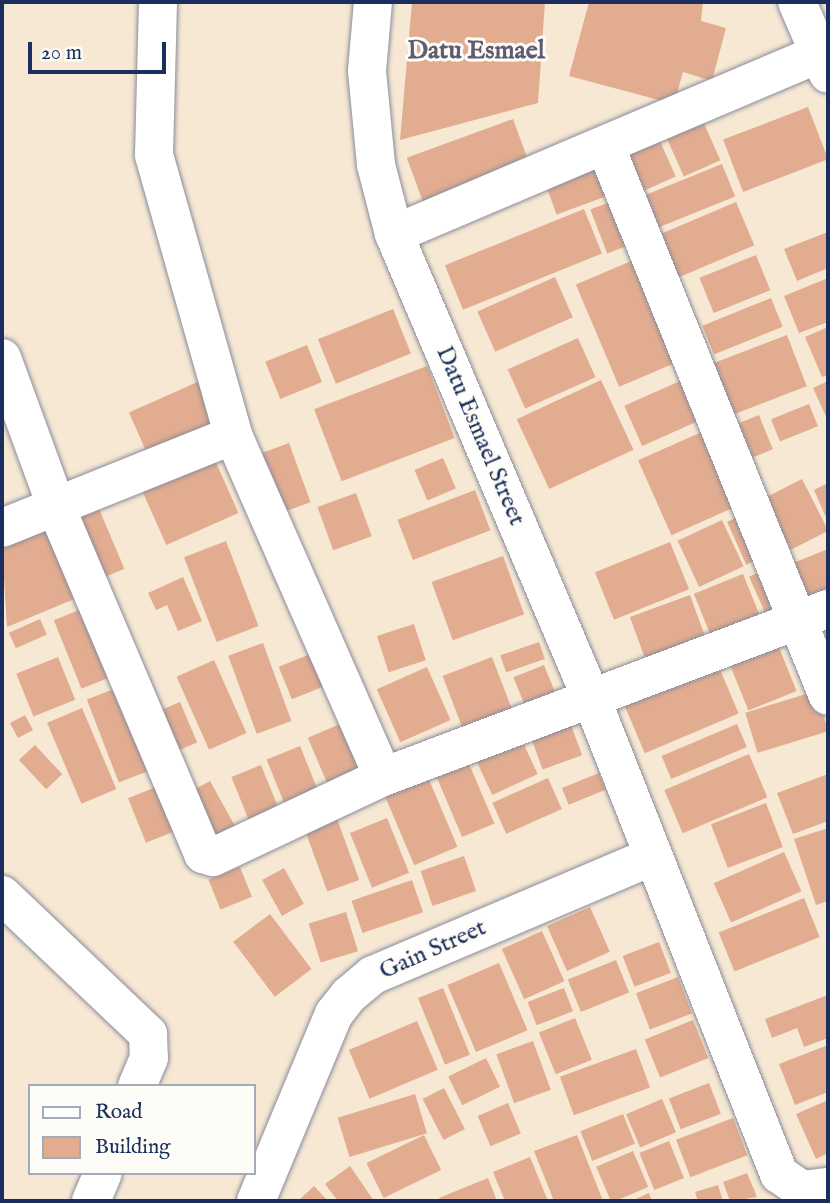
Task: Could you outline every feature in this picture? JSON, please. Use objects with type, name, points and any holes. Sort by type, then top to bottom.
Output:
[{"type":"street","points":[[158,2],[155,155],[233,435],[383,778]]},
{"type":"street","name":"Datu Esmael Street","points":[[373,2],[367,71],[376,165],[394,234],[592,700],[779,1174],[802,1190],[828,1187]]},
{"type":"street","points":[[394,234],[605,145],[824,63],[797,2]]},
{"type":"street","points":[[605,145],[813,616],[828,696]]},
{"type":"street","points":[[2,358],[56,504],[196,848],[213,857],[383,778],[813,616]]},
{"type":"street","points":[[2,528],[233,435]]},
{"type":"street","name":"Gain Street","points":[[256,1201],[334,1014],[349,995],[373,975],[653,856]]},
{"type":"street","points":[[2,895],[148,1034],[149,1058],[139,1084]]},
{"type":"street","points":[[92,1201],[102,1175]]},
{"type":"building","points":[[412,2],[545,2],[538,103],[400,140]]},
{"type":"building","points":[[589,2],[703,2],[701,21],[726,28],[712,81],[683,72],[674,104],[569,76]]},
{"type":"building","points":[[808,107],[828,159],[743,192],[723,140]]},
{"type":"building","points":[[698,110],[720,160],[684,177],[661,126]]},
{"type":"building","points":[[513,119],[532,172],[426,210],[407,158]]},
{"type":"building","points":[[655,130],[676,177],[636,194],[616,147]]},
{"type":"building","points":[[603,155],[617,193],[557,214],[543,177]]},
{"type":"building","points":[[722,164],[735,196],[659,227],[646,195]]},
{"type":"building","points":[[623,197],[640,241],[607,253],[590,210]]},
{"type":"building","points":[[736,202],[754,245],[672,280],[654,237]]},
{"type":"building","points":[[584,209],[602,254],[463,310],[445,265]]},
{"type":"building","points":[[828,232],[828,268],[797,281],[784,249]]},
{"type":"building","points":[[756,255],[770,290],[714,313],[699,278]]},
{"type":"building","points":[[643,256],[686,358],[619,387],[576,285]]},
{"type":"building","points":[[555,277],[573,317],[495,352],[477,312]]},
{"type":"building","points":[[828,278],[828,322],[799,333],[784,296]]},
{"type":"building","points":[[771,298],[783,327],[714,354],[702,326]]},
{"type":"building","points":[[393,309],[411,354],[336,384],[318,339]]},
{"type":"building","points":[[828,327],[828,375],[822,377],[805,337]]},
{"type":"building","points":[[787,335],[807,386],[726,417],[707,366]]},
{"type":"building","points":[[578,338],[595,377],[525,409],[508,369]]},
{"type":"building","points":[[307,345],[322,382],[280,399],[265,362]]},
{"type":"building","points":[[427,366],[455,438],[342,481],[314,409]]},
{"type":"building","points":[[202,380],[222,424],[148,456],[129,413]]},
{"type":"building","points":[[601,380],[634,450],[549,489],[517,419]]},
{"type":"building","points":[[680,381],[698,421],[642,446],[624,406]]},
{"type":"building","points":[[828,381],[828,421],[813,388]]},
{"type":"building","points":[[809,404],[818,426],[780,442],[771,419]]},
{"type":"building","points":[[759,415],[773,449],[752,458],[739,423]]},
{"type":"building","points":[[713,427],[746,502],[671,535],[638,460]]},
{"type":"building","points":[[289,443],[311,502],[276,515],[254,456]]},
{"type":"building","points":[[210,449],[238,513],[166,545],[138,481]]},
{"type":"building","points":[[443,458],[456,488],[427,500],[414,470]]},
{"type":"building","points":[[802,479],[828,531],[791,550],[765,498]]},
{"type":"building","points":[[828,483],[828,522],[814,490]]},
{"type":"building","points":[[475,490],[490,530],[413,560],[398,520]]},
{"type":"building","points":[[356,493],[372,536],[333,550],[317,507]]},
{"type":"building","points":[[99,509],[124,569],[91,583],[66,523]]},
{"type":"building","points":[[749,512],[768,555],[746,565],[727,522]]},
{"type":"building","points":[[722,520],[744,566],[699,587],[678,541]]},
{"type":"building","points":[[58,521],[89,593],[7,627],[2,544]]},
{"type":"building","points":[[226,541],[259,626],[217,642],[184,557]]},
{"type":"building","points":[[670,542],[689,589],[614,620],[595,572]]},
{"type":"building","points":[[828,549],[828,595],[804,604],[788,565]]},
{"type":"building","points":[[503,556],[524,614],[453,640],[432,582]]},
{"type":"building","points":[[771,567],[787,603],[765,612],[749,577]]},
{"type":"building","points":[[743,574],[762,621],[713,641],[694,594]]},
{"type":"building","points":[[183,577],[202,621],[178,631],[167,605],[156,610],[148,593]]},
{"type":"building","points":[[690,595],[706,638],[646,660],[630,617]]},
{"type":"building","points":[[89,606],[117,675],[81,689],[54,620]]},
{"type":"building","points":[[40,619],[47,635],[16,648],[9,633]]},
{"type":"building","points":[[414,624],[426,660],[389,672],[377,636]]},
{"type":"building","points":[[776,640],[797,691],[748,710],[728,659]]},
{"type":"building","points":[[539,642],[545,659],[506,672],[500,655]]},
{"type":"building","points":[[263,643],[291,721],[257,734],[228,656]]},
{"type":"building","points":[[313,653],[326,685],[292,699],[279,667]]},
{"type":"building","points":[[58,657],[75,700],[34,717],[16,674]]},
{"type":"building","points":[[492,657],[516,720],[467,739],[443,676]]},
{"type":"building","points":[[214,660],[247,733],[209,750],[177,677]]},
{"type":"building","points":[[716,660],[739,713],[645,753],[622,700]]},
{"type":"building","points":[[544,665],[558,700],[528,713],[513,677]]},
{"type":"building","points":[[427,667],[451,720],[400,742],[377,689]]},
{"type":"building","points":[[127,684],[159,767],[119,782],[87,699]]},
{"type":"building","points":[[816,691],[828,731],[758,753],[745,713]]},
{"type":"building","points":[[180,702],[197,743],[170,754],[153,713]]},
{"type":"building","points":[[82,708],[116,789],[81,804],[47,723]]},
{"type":"building","points":[[566,711],[582,755],[543,770],[527,725]]},
{"type":"building","points":[[25,715],[33,730],[18,738],[10,723]]},
{"type":"building","points":[[340,724],[363,777],[330,791],[308,738]]},
{"type":"building","points":[[737,724],[747,747],[671,779],[662,756]]},
{"type":"building","points":[[519,734],[538,774],[492,795],[474,755]]},
{"type":"building","points":[[35,745],[62,774],[46,789],[19,760]]},
{"type":"building","points":[[300,746],[321,798],[288,811],[267,759]]},
{"type":"building","points":[[749,754],[767,797],[683,833],[664,790]]},
{"type":"building","points":[[467,759],[494,823],[462,837],[435,773]]},
{"type":"building","points":[[261,765],[280,811],[250,823],[231,777]]},
{"type":"building","points":[[599,773],[606,790],[569,805],[562,788]]},
{"type":"building","points":[[828,774],[828,821],[793,834],[777,793]]},
{"type":"building","points":[[427,775],[457,847],[414,865],[384,793]]},
{"type":"building","points":[[548,778],[562,809],[506,834],[492,803]]},
{"type":"building","points":[[210,781],[241,836],[209,854],[179,798]]},
{"type":"building","points":[[166,783],[184,828],[146,843],[128,798]]},
{"type":"building","points":[[766,803],[783,847],[728,868],[711,824]]},
{"type":"building","points":[[336,816],[359,880],[327,892],[304,828]]},
{"type":"building","points":[[387,818],[409,873],[372,888],[350,833]]},
{"type":"building","points":[[828,828],[828,901],[816,905],[794,839]]},
{"type":"building","points":[[784,852],[801,891],[731,923],[714,883]]},
{"type":"building","points":[[464,856],[476,891],[433,906],[421,871]]},
{"type":"building","points":[[240,867],[252,897],[220,909],[208,880]]},
{"type":"building","points":[[284,868],[304,904],[282,916],[262,880]]},
{"type":"building","points":[[412,880],[423,912],[363,933],[351,901]]},
{"type":"building","points":[[804,898],[820,937],[734,971],[719,932]]},
{"type":"building","points":[[590,907],[610,952],[567,971],[547,926]]},
{"type":"building","points":[[346,912],[358,951],[321,963],[309,923]]},
{"type":"building","points":[[270,914],[312,969],[275,997],[233,942]]},
{"type":"building","points":[[542,931],[564,981],[524,999],[502,949]]},
{"type":"building","points":[[659,942],[671,973],[634,987],[623,956]]},
{"type":"building","points":[[616,960],[629,992],[581,1012],[568,979]]},
{"type":"building","points":[[499,963],[528,1030],[476,1052],[447,985]]},
{"type":"building","points":[[678,977],[692,1013],[650,1030],[636,993]]},
{"type":"building","points":[[443,988],[470,1055],[445,1065],[418,998]]},
{"type":"building","points":[[564,988],[573,1011],[537,1025],[528,1002]]},
{"type":"building","points":[[828,995],[828,1038],[804,1047],[797,1028],[772,1038],[765,1019]]},
{"type":"building","points":[[575,1018],[592,1060],[556,1074],[539,1033]]},
{"type":"building","points":[[693,1020],[708,1058],[660,1077],[645,1039]]},
{"type":"building","points":[[417,1021],[438,1070],[370,1099],[349,1050]]},
{"type":"building","points":[[533,1041],[551,1090],[514,1103],[496,1054]]},
{"type":"building","points":[[828,1045],[828,1092],[795,1105],[779,1064]]},
{"type":"building","points":[[636,1049],[650,1088],[574,1115],[560,1077]]},
{"type":"building","points":[[486,1058],[500,1087],[462,1105],[448,1076]]},
{"type":"building","points":[[709,1083],[721,1114],[681,1129],[669,1098]]},
{"type":"building","points":[[444,1088],[465,1129],[443,1140],[423,1099]]},
{"type":"building","points":[[415,1094],[427,1133],[350,1157],[338,1118]]},
{"type":"building","points":[[662,1099],[676,1132],[640,1147],[626,1114]]},
{"type":"building","points":[[828,1100],[828,1153],[816,1159],[796,1114]]},
{"type":"building","points":[[508,1103],[521,1133],[491,1146],[478,1116]]},
{"type":"building","points":[[623,1114],[635,1144],[592,1161],[580,1131]]},
{"type":"building","points":[[733,1118],[747,1155],[690,1177],[676,1140]]},
{"type":"building","points":[[424,1135],[441,1170],[384,1198],[366,1163]]},
{"type":"building","points":[[577,1135],[603,1201],[554,1201],[534,1151]]},
{"type":"building","points":[[669,1141],[684,1178],[654,1190],[639,1153]]},
{"type":"building","points":[[633,1151],[648,1187],[611,1201],[596,1167]]},
{"type":"building","points":[[530,1157],[548,1201],[505,1201],[493,1172]]},
{"type":"building","points":[[350,1166],[374,1201],[338,1201],[325,1184]]},
{"type":"building","points":[[747,1173],[757,1197],[730,1201],[723,1182]]},
{"type":"building","points":[[488,1178],[497,1201],[440,1201],[439,1198]]},
{"type":"building","points":[[718,1185],[723,1201],[698,1201],[695,1192]]},
{"type":"building","points":[[314,1186],[328,1201],[298,1201]]},
{"type":"building","points":[[649,1193],[652,1201],[631,1201]]},
{"type":"district","name":"Datu Esmael","points":[[476,51]]}]
